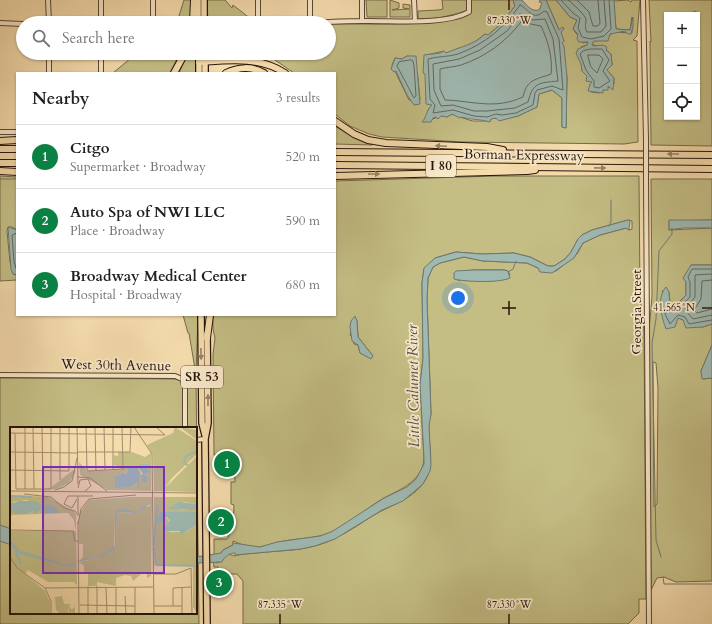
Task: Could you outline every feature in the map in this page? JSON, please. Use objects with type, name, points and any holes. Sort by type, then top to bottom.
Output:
[{"type":"highway","points":[[193,16],[194,0]]},
{"type":"highway","points":[[175,72],[181,60]]},
{"type":"highway","points":[[202,62],[254,60],[265,63],[283,72]]},
{"type":"highway","points":[[229,72],[242,68],[253,69],[261,72]]},
{"type":"highway","points":[[336,121],[354,134],[368,140],[386,143],[487,147],[522,153]]},
{"type":"highway","points":[[0,141],[16,140]]},
{"type":"highway","points":[[0,149],[16,149]]},
{"type":"highway","name":"Borman Expressway","points":[[336,152],[712,154]]},
{"type":"highway","points":[[0,163],[16,163]]},
{"type":"highway","name":"Borman Expressway","points":[[336,165],[712,169]]},
{"type":"highway","points":[[336,175],[527,171],[547,167]]},
{"type":"highway","points":[[0,171],[16,172]]},
{"type":"highway","points":[[207,338],[208,316]]},
{"type":"main road","points":[[198,0],[198,16]]},
{"type":"main road","points":[[204,0],[204,16]]},
{"type":"main road","points":[[199,72],[202,62]]},
{"type":"main road","points":[[202,62],[205,72]]},
{"type":"main road","name":"SR 53","points":[[201,316],[202,423],[206,439]]},
{"type":"main road","name":"SR 53","points":[[207,338],[207,624]]},
{"type":"street","points":[[48,0],[49,16]]},
{"type":"street","points":[[101,0],[101,16]]},
{"type":"street","points":[[153,0],[153,16]]},
{"type":"street","points":[[258,0],[258,16]]},
{"type":"street","points":[[310,0],[310,16]]},
{"type":"street","points":[[362,0],[362,21]]},
{"type":"street","points":[[414,0],[415,21]]},
{"type":"street","points":[[336,22],[415,21],[451,18],[465,14],[470,10],[469,0]]},
{"type":"street","name":"Georgia Street","points":[[644,0],[649,624]]},
{"type":"street","points":[[0,23],[16,24]]},
{"type":"street","points":[[49,60],[49,72]]},
{"type":"street","points":[[101,60],[101,72]]},
{"type":"street","points":[[0,132],[16,132]]},
{"type":"street","name":"West 30th Avenue","points":[[0,375],[175,376],[182,379],[185,385],[185,427]]},
{"type":"street","points":[[197,440],[206,439]]},
{"type":"shaded area","points":[[184,0],[192,0],[191,16],[179,16]]},
{"type":"shaded area","points":[[207,0],[225,0],[232,8],[233,5],[247,16],[208,16]]},
{"type":"shaded area","points":[[366,0],[387,0],[387,17],[367,17]]},
{"type":"shaded area","points":[[390,0],[399,3],[399,8],[392,10],[409,9],[403,8],[403,4],[410,5],[410,17],[390,17]]},
{"type":"shaded area","points":[[442,0],[467,0],[467,10],[434,18],[418,18],[418,11],[443,9]]},
{"type":"shaded area","points":[[471,0],[513,0],[515,6],[501,24],[488,35],[485,34],[475,42],[456,51],[446,53],[444,51],[427,55],[426,100],[432,105],[428,110],[426,121],[445,115],[447,117],[452,114],[474,121],[490,121],[490,119],[496,118],[499,120],[518,116],[537,107],[539,94],[552,90],[562,98],[562,127],[566,128],[567,77],[561,43],[564,41],[546,0],[556,0],[570,17],[577,20],[573,29],[583,43],[588,42],[587,45],[581,47],[582,71],[593,82],[591,92],[599,93],[614,84],[614,78],[607,70],[612,65],[611,54],[606,50],[592,44],[594,41],[604,40],[614,32],[632,33],[632,17],[630,30],[616,29],[613,1],[628,0],[631,2],[632,0],[640,0],[637,36],[633,40],[637,41],[638,142],[624,144],[462,142],[382,137],[369,134],[350,126],[336,115],[336,72],[293,72],[275,60],[336,60],[336,24],[424,23],[460,18],[470,14]],"holes":[[[407,56],[413,57],[418,78],[420,100],[409,100],[392,65],[395,58],[402,59]]]},
{"type":"shaded area","points":[[649,0],[712,0],[712,146],[651,145],[650,41],[651,42]]},
{"type":"shaded area","points":[[129,60],[176,60],[170,72],[114,72]]},
{"type":"shaded area","points":[[185,60],[195,60],[196,72],[179,72]]},
{"type":"shaded area","points":[[336,127],[346,133],[372,145],[336,144]]},
{"type":"shaded area","points":[[0,176],[16,177],[16,229],[8,227],[7,231],[10,262],[13,274],[16,275],[16,280],[0,281]]},
{"type":"shaded area","points":[[495,176],[639,176],[640,296],[644,332],[646,599],[639,599],[639,613],[628,624],[243,624],[243,581],[237,574],[215,574],[214,569],[217,569],[218,567],[214,567],[213,561],[218,563],[228,554],[235,556],[294,550],[327,542],[410,496],[422,486],[429,471],[431,455],[429,430],[431,414],[427,299],[428,278],[433,267],[440,263],[464,257],[483,261],[527,263],[538,268],[540,271],[556,271],[577,254],[583,243],[600,235],[626,228],[629,230],[632,229],[632,221],[628,220],[592,230],[582,235],[565,259],[554,266],[548,266],[530,257],[514,253],[482,254],[456,252],[435,258],[424,269],[422,283],[423,358],[420,385],[424,458],[423,466],[420,473],[410,483],[377,502],[340,529],[320,536],[279,542],[260,547],[248,546],[233,541],[233,545],[223,550],[221,554],[214,555],[214,539],[227,539],[233,528],[234,505],[231,504],[231,482],[235,482],[234,455],[214,455],[213,355],[215,338],[213,316],[336,316],[336,181]],"holes":[[[473,270],[508,271],[510,275],[492,281],[457,280],[454,273]],[[354,318],[357,321],[358,337],[373,356],[360,353],[358,345],[354,344],[353,338],[350,335]]]},
{"type":"shaded area","points":[[651,179],[712,179],[712,220],[669,221],[669,230],[712,228],[712,265],[691,265],[686,282],[686,295],[676,305],[670,303],[669,292],[662,291],[678,318],[703,327],[712,324],[712,345],[701,371],[703,379],[712,378],[712,581],[676,582],[664,577],[657,578],[651,590],[649,331],[652,296]],"holes":[[[653,362],[656,363],[658,388],[657,504],[654,507]]]},
{"type":"shaded area","points":[[183,316],[198,316],[196,375],[189,333]]},
{"type":"shaded area","points":[[0,378],[196,379],[197,427],[10,427],[10,614],[197,614],[197,461],[199,624],[0,624]]},
{"type":"water","points":[[513,0],[522,0],[529,8],[539,10],[542,3],[539,2],[540,0],[546,0],[559,30],[563,27],[564,29],[561,32],[564,41],[562,43],[564,46],[567,77],[566,128],[562,127],[562,98],[552,90],[539,94],[537,107],[518,116],[499,121],[496,118],[491,119],[490,122],[460,118],[452,114],[447,117],[441,116],[438,119],[436,117],[433,118],[431,122],[422,122],[432,105],[426,104],[425,74],[423,73],[424,55],[444,51],[446,53],[471,43],[481,38],[485,34],[488,35],[501,24],[515,6]]},
{"type":"water","points":[[556,0],[614,0],[616,29],[630,30],[633,17],[631,34],[628,34],[625,31],[610,34],[608,41],[594,41],[592,44],[593,46],[603,45],[607,47],[606,50],[611,54],[612,65],[607,70],[614,78],[613,90],[608,86],[608,90],[603,90],[603,93],[588,91],[592,82],[586,81],[587,76],[582,71],[581,64],[576,53],[578,49],[587,45],[588,42],[579,42],[577,39],[578,34],[573,29],[577,20],[570,17]]},
{"type":"water","points":[[407,56],[416,56],[420,104],[414,105],[407,95],[396,71],[394,72],[391,69],[395,58],[402,59]]},
{"type":"water","points":[[628,220],[630,221],[629,230],[626,228],[600,235],[583,243],[574,258],[552,273],[540,272],[538,268],[527,263],[483,261],[464,257],[440,263],[433,267],[428,278],[427,300],[431,414],[429,426],[431,465],[430,471],[423,484],[403,501],[382,510],[335,539],[315,546],[301,549],[235,555],[235,553],[233,553],[226,557],[222,562],[197,563],[197,557],[221,553],[223,550],[233,545],[233,543],[260,547],[277,542],[320,536],[333,531],[384,498],[407,487],[416,479],[424,464],[420,385],[423,358],[422,283],[424,268],[435,258],[456,252],[482,254],[514,253],[530,257],[548,266],[554,266],[565,259],[582,235],[592,230]]},
{"type":"water","points":[[669,220],[712,220],[712,228],[683,228],[669,230]]},
{"type":"water","points":[[8,227],[16,230],[16,275],[13,274],[11,269]]},
{"type":"water","points":[[691,265],[712,265],[712,324],[703,327],[686,328],[683,320],[678,318],[675,327],[666,329],[661,308],[661,297],[666,287],[669,292],[670,303],[677,305],[686,295],[686,282],[683,278]]},
{"type":"water","points":[[504,270],[508,271],[510,278],[499,281],[482,282],[454,279],[454,273],[456,271]]},
{"type":"water","points":[[355,316],[357,321],[358,337],[373,356],[371,359],[360,353],[358,345],[352,341],[350,327],[351,321]]},
{"type":"water","points":[[712,345],[712,378],[702,379],[701,371]]},
{"type":"water","points":[[0,525],[10,529],[10,545],[0,541]]},
{"type":"waterway","points":[[0,179],[16,179]]},
{"type":"waterway","points":[[609,226],[611,222],[611,200]]},
{"type":"waterway","points":[[661,557],[656,540],[652,343],[656,319],[659,251],[672,234],[672,228]]},
{"type":"waterway","points":[[508,272],[513,269],[516,261]]},
{"type":"waterway","points":[[663,577],[664,584],[712,584]]},
{"type":"place","name":"Citgo","points":[[227,464]]},
{"type":"place","name":"Auto Spa of NWI LLC","points":[[221,522]]},
{"type":"place","name":"Broadway Medical Center","points":[[219,583]]},
{"type":"water label","name":"Little Calumet River","points":[[413,386]]}]
